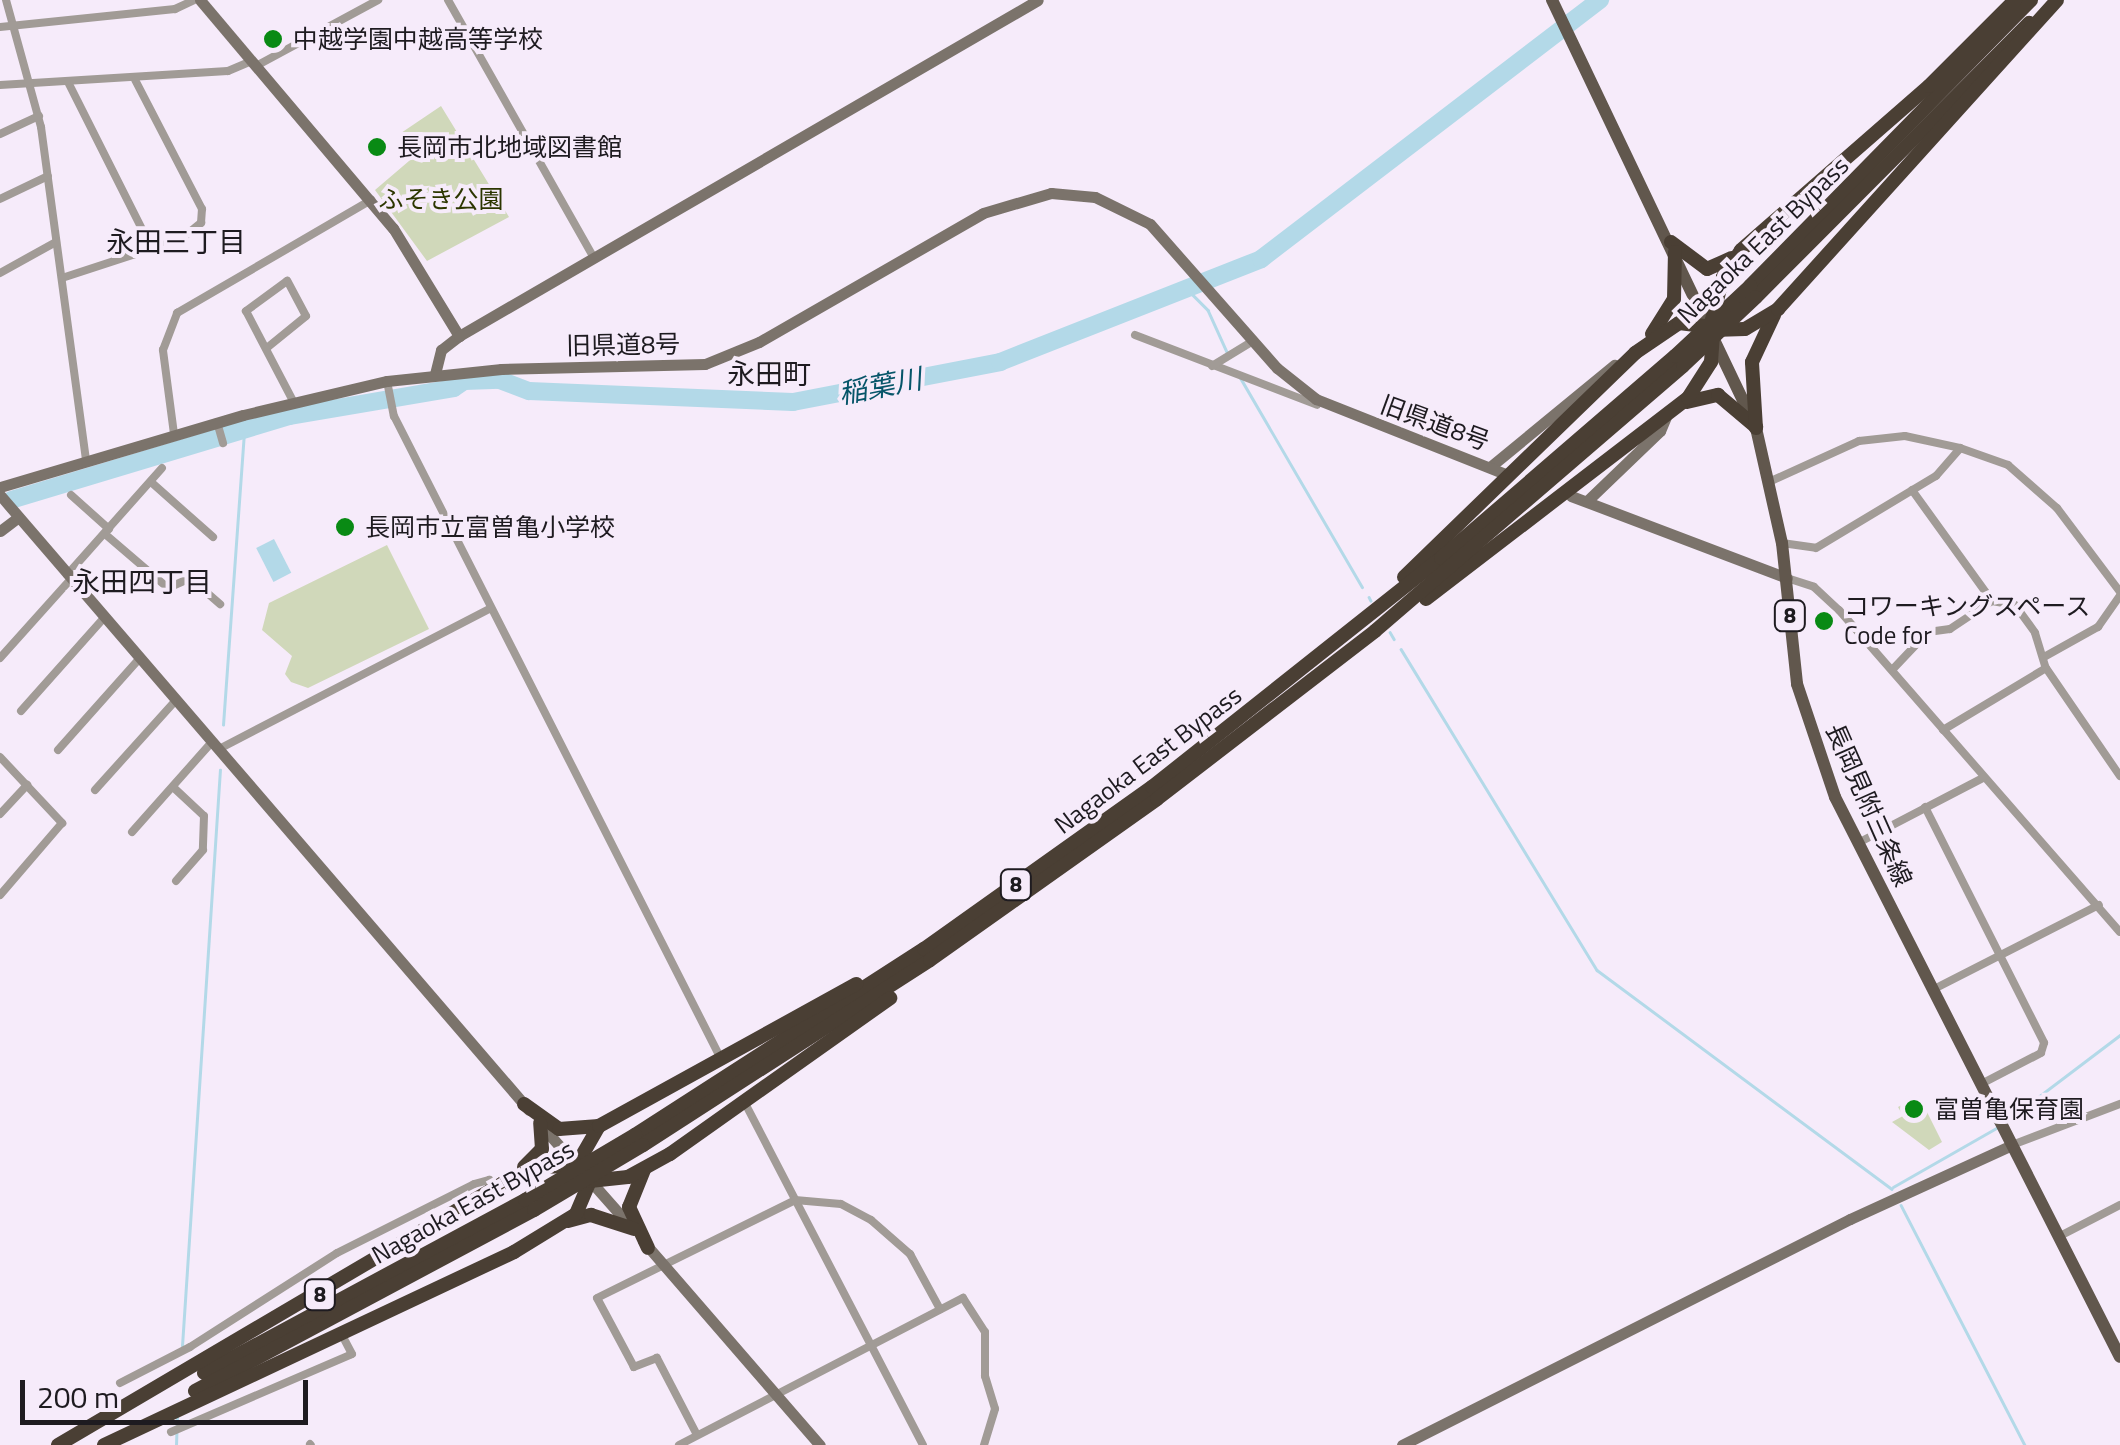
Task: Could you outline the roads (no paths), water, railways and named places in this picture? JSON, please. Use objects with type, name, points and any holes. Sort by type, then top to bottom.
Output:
[{"type":"highway","points":[[1673,246],[1707,269],[1742,250],[1929,86],[2015,0]]},
{"type":"highway","name":"Nagaoka East Bypass","points":[[1753,292],[2031,0]]},
{"type":"highway","name":"Nagaoka East Bypass","points":[[90,1445],[529,1205],[639,1140],[1038,886],[1376,630],[1680,361],[2050,0]]},
{"type":"highway","points":[[1633,355],[1679,323],[1745,329],[1778,308],[2057,0]]},
{"type":"highway","points":[[1379,609],[1633,355],[1674,299],[1673,246]]},
{"type":"highway","points":[[1376,630],[1671,413],[1704,377],[1715,350],[1712,328],[1718,289],[1742,250]]},
{"type":"highway","points":[[1756,428],[1752,362],[1778,308]]},
{"type":"highway","name":"Nagaoka East Bypass","points":[[639,1140],[1057,856],[1379,609],[1680,361]]},
{"type":"highway","points":[[1671,413],[1718,395],[1756,428]]},
{"type":"highway","name":"8","points":[[600,1126],[797,1020],[1057,856]]},
{"type":"highway","name":"8","points":[[590,1182],[644,1170],[1038,886]]},
{"type":"highway","points":[[524,1104],[560,1129],[600,1126]]},
{"type":"highway","points":[[500,1185],[539,1154],[540,1123]]},
{"type":"highway","points":[[576,1166],[600,1126]]},
{"type":"highway","name":"8","points":[[62,1444],[500,1185],[539,1167],[576,1166]]},
{"type":"highway","points":[[644,1170],[629,1207],[648,1248]]},
{"type":"highway","points":[[567,1221],[590,1182]]},
{"type":"highway","name":"Nagaoka East Bypass","points":[[62,1444],[529,1205]]},
{"type":"highway","points":[[567,1221],[591,1215],[634,1230]]},
{"type":"highway","name":"8","points":[[104,1445],[421,1298],[567,1221]]},
{"type":"main road","name":"長岡見附三条線","points":[[1555,6],[1673,246],[1756,428],[1771,480],[1782,543],[1806,722],[1858,842],[2120,1358]]},
{"type":"street","points":[[6,0],[38,116],[86,460]]},
{"type":"street","points":[[0,27],[13,21],[175,9],[197,0],[371,200],[459,336]]},
{"type":"street","points":[[0,85],[135,80],[236,70],[378,0]]},
{"type":"street","points":[[448,0],[594,258]]},
{"type":"street","points":[[435,374],[441,350],[459,336],[1038,0]]},
{"type":"street","points":[[62,278],[190,234],[203,216],[135,80]]},
{"type":"street","points":[[68,82],[152,249]]},
{"type":"street","points":[[0,134],[38,116]]},
{"type":"street","points":[[0,199],[48,176]]},
{"type":"street","name":"旧県道8号","points":[[0,487],[293,401],[388,381],[435,374],[705,364],[760,342],[983,213],[1050,193],[1096,197],[1130,211],[1193,270],[1297,386],[1350,417],[1508,475]]},
{"type":"street","points":[[174,434],[164,350],[177,312],[371,200]]},
{"type":"street","points":[[0,274],[56,242]]},
{"type":"street","points":[[268,347],[306,316],[287,281],[247,307],[293,401]]},
{"type":"street","points":[[1135,334],[1350,417]]},
{"type":"street","points":[[1212,366],[1253,341]]},
{"type":"street","points":[[1490,467],[1633,355]]},
{"type":"street","points":[[388,381],[394,416],[719,1055]]},
{"type":"street","points":[[1586,501],[1660,432],[1671,413]]},
{"type":"street","points":[[217,424],[223,443]]},
{"type":"street","points":[[1771,480],[1859,441],[1905,436],[2008,464],[2056,508],[2120,594],[2098,627],[2044,657]]},
{"type":"street","points":[[1782,543],[1810,551],[1912,490],[1960,448]]},
{"type":"street","points":[[0,658],[162,468]]},
{"type":"street","points":[[151,482],[213,537]]},
{"type":"street","points":[[1912,490],[1992,600],[2015,604],[2046,668],[2120,776]]},
{"type":"street","points":[[0,495],[820,1445]]},
{"type":"street","points":[[70,495],[168,588],[190,578],[220,604]]},
{"type":"street","points":[[1571,496],[1827,597],[1893,668],[1983,778],[2118,926]]},
{"type":"street","points":[[0,530],[17,518]]},
{"type":"street","points":[[1893,668],[1928,632],[1950,629],[1992,600]]},
{"type":"street","points":[[132,832],[216,746],[491,608]]},
{"type":"street","points":[[20,711],[104,618]]},
{"type":"street","points":[[58,750],[140,659]]},
{"type":"street","points":[[1944,730],[2046,668]]},
{"type":"street","points":[[95,790],[176,700]]},
{"type":"street","points":[[0,757],[62,824],[0,895]]},
{"type":"street","points":[[1858,842],[1983,778]]},
{"type":"street","points":[[0,814],[27,785]]},
{"type":"street","points":[[174,788],[204,816],[203,850],[176,881]]},
{"type":"street","points":[[1925,807],[2044,1049],[1981,1084]]},
{"type":"street","points":[[1932,990],[2099,904]]},
{"type":"street","points":[[1402,1445],[2012,1145],[2120,1104]]},
{"type":"street","points":[[748,1107],[923,1445]]},
{"type":"street","points":[[120,1383],[180,1353],[308,1270],[474,1184],[490,1180],[500,1185]]},
{"type":"street","points":[[696,1433],[657,1358],[634,1367],[596,1298],[794,1200],[841,1204],[871,1220],[910,1254],[940,1309]]},
{"type":"street","points":[[2058,1238],[2119,1208]]},
{"type":"street","points":[[308,1270],[318,1287]]},
{"type":"street","points":[[679,1445],[964,1298],[985,1332],[985,1376],[995,1409],[984,1445]]},
{"type":"street","points":[[171,1432],[352,1354],[344,1339]]},
{"type":"water","points":[[274,539],[291,573],[273,582],[256,548]]},
{"type":"waterway","name":"稲葉川","points":[[11,500],[290,416],[454,388],[464,381],[500,380],[529,391],[793,402],[1000,362],[1261,259],[1600,0]]},
{"type":"waterway","points":[[1185,287],[1208,310],[1227,352]]},
{"type":"waterway","points":[[1240,377],[1362,587]]},
{"type":"waterway","points":[[223,725],[244,430]]},
{"type":"waterway","points":[[1369,597],[1371,601]]},
{"type":"waterway","points":[[1390,632],[1394,639]]},
{"type":"waterway","points":[[1401,649],[1597,970],[1892,1189]]},
{"type":"waterway","points":[[182,1346],[220,770]]},
{"type":"waterway","points":[[2005,1122],[2120,1035]]},
{"type":"waterway","points":[[1893,1187],[1998,1127]]},
{"type":"waterway","points":[[1901,1205],[2025,1445]]},
{"type":"waterway","points":[[176,1445],[177,1417]]},
{"type":"place","name":"中越学園中越高等学校","points":[[273,39]]},
{"type":"place","name":"長岡市北地域図書館","points":[[377,147]]},
{"type":"place","name":"長岡市立富曽亀小学校","points":[[345,527]]},
{"type":"place","name":"コワーキングスペース Code for","points":[[1824,621]]},
{"type":"place","name":"富曽亀保育園","points":[[1914,1109]]},
{"type":"district","name":"永田三丁目","points":[[176,242]]},
{"type":"district","name":"永田町","points":[[769,374]]},
{"type":"district","name":"永田四丁目","points":[[142,582]]},
{"type":"park label","name":"ふそき公園","points":[[441,199]]}]
